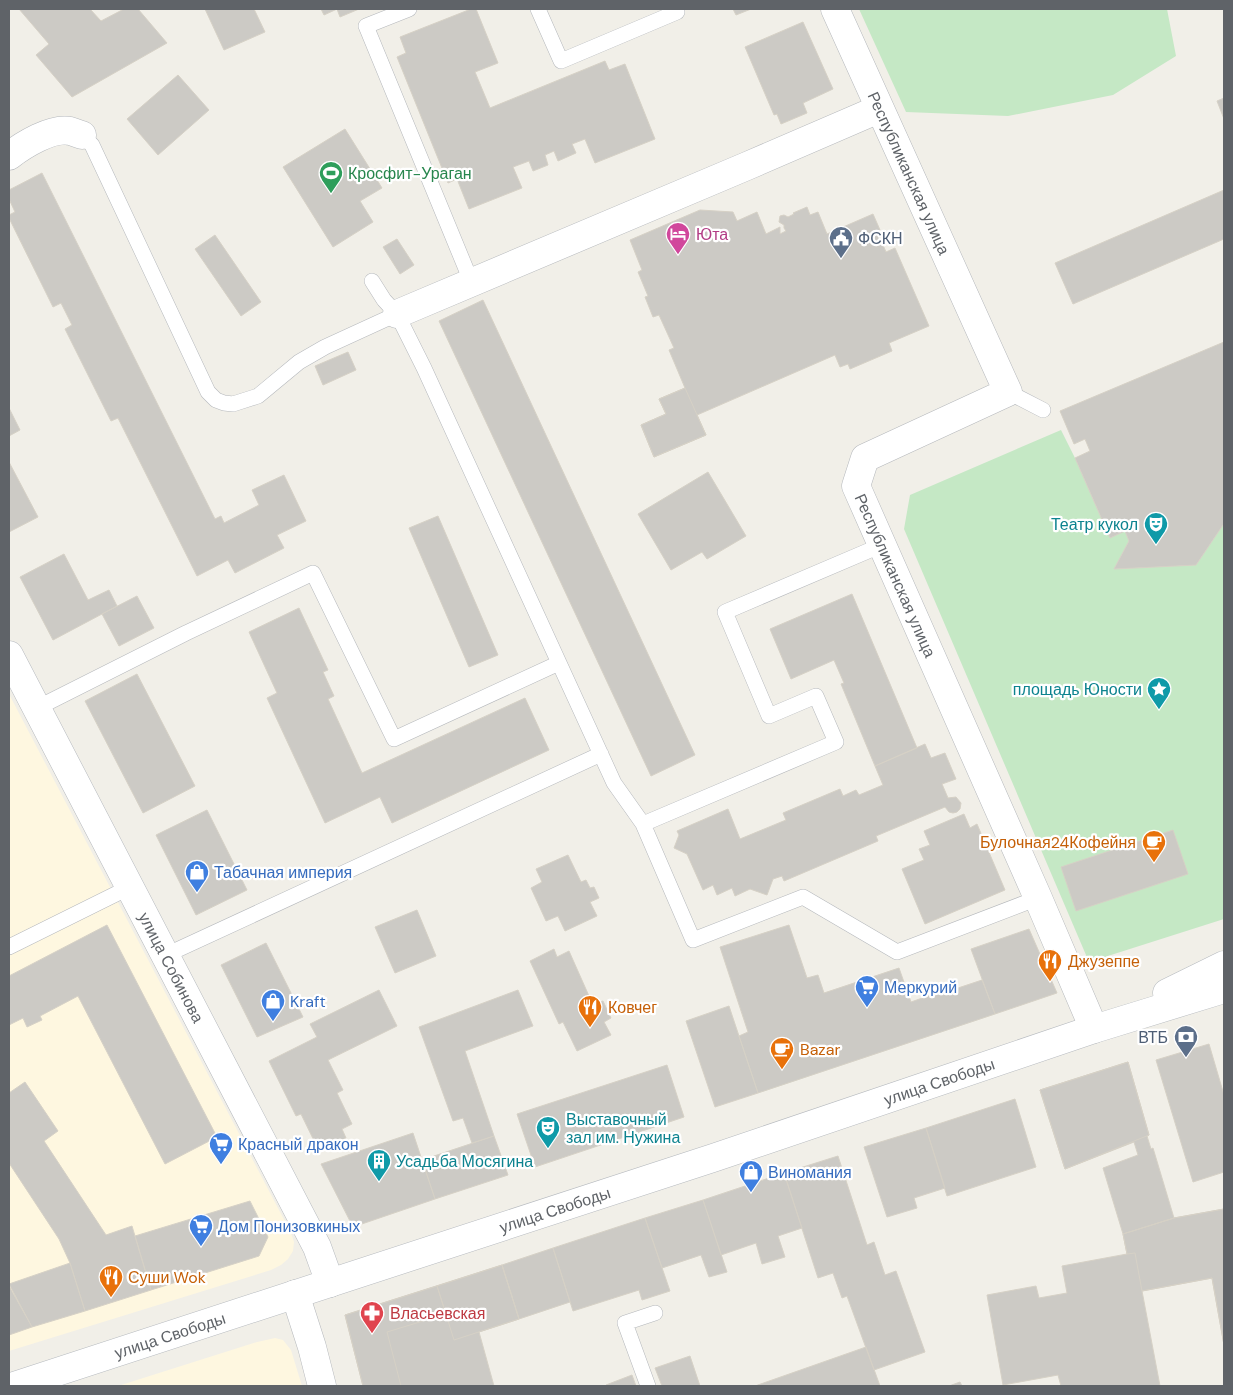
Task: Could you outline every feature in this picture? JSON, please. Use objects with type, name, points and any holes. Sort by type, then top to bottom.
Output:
[{"type":"main road","name":"Республиканская улица","points":[[835,9],[1008,392],[865,458],[856,486],[1094,1029]]},
{"type":"main road","points":[[397,314],[880,109]]},
{"type":"main road","points":[[9,156],[22,146],[52,133],[69,131],[82,135]]},
{"type":"main road","name":"улица Собинова","points":[[9,655],[317,1246],[330,1283]]},
{"type":"main road","name":"улица Свободы","points":[[14,1386],[840,1116],[1094,1029],[1220,976]]},
{"type":"main road","points":[[295,1294],[322,1386]]},
{"type":"lane","points":[[409,9],[366,26],[471,282]]},
{"type":"lane","points":[[538,9],[561,61],[677,12]]},
{"type":"lane","points":[[82,135],[92,145],[208,392],[216,400],[233,404],[258,396],[299,362],[325,347],[397,314]]},
{"type":"lane","points":[[372,281],[384,300],[397,314],[424,368],[614,783],[643,824],[693,940],[803,898],[897,952],[1038,898]]},
{"type":"lane","points":[[1008,392],[1043,410]]},
{"type":"lane","points":[[643,824],[836,742],[816,696],[769,716],[725,612],[882,545]]},
{"type":"lane","points":[[37,708],[186,633],[313,573],[394,739],[559,663]]},
{"type":"lane","points":[[166,955],[601,754]]},
{"type":"lane","points":[[9,947],[130,887]]},
{"type":"lane","points":[[648,1386],[625,1323],[655,1313]]},
{"type":"shaded area","points":[[9,694],[294,1242],[293,1251],[288,1259],[271,1270],[9,1351]]},
{"type":"shaded area","points":[[275,1338],[283,1340],[291,1350],[302,1386],[118,1386],[257,1342]]},
{"type":"green space","points":[[859,9],[1167,9],[1176,56],[1113,95],[1008,116],[906,112]]},
{"type":"green space","points":[[1061,430],[1110,538],[1125,531],[1129,541],[1114,569],[1196,565],[1223,525],[1224,528],[1224,919],[1089,962],[904,529],[910,495]]},
{"type":"building","points":[[19,9],[90,9],[101,21],[124,9],[138,9],[167,43],[72,97],[36,55],[49,44]]},
{"type":"building","points":[[205,9],[254,9],[265,32],[224,50]]},
{"type":"building","points":[[321,9],[337,9],[324,15]]},
{"type":"building","points":[[337,9],[359,9],[340,17]]},
{"type":"building","points":[[471,9],[476,9],[498,63],[475,72],[490,108],[605,61],[609,70],[625,64],[655,139],[595,163],[585,139],[572,144],[576,153],[558,161],[554,151],[545,155],[548,165],[533,171],[529,161],[513,167],[522,188],[469,209],[457,179],[448,183],[397,57],[406,53],[400,37]]},
{"type":"building","points":[[733,9],[751,9],[736,15]]},
{"type":"building","points":[[803,22],[833,89],[803,103],[807,113],[781,124],[777,114],[774,115],[745,47]]},
{"type":"building","points":[[178,75],[209,110],[158,155],[127,119]]},
{"type":"building","points":[[1224,98],[1224,119],[1217,101]]},
{"type":"building","points":[[345,129],[382,188],[360,201],[373,222],[333,247],[283,167]]},
{"type":"building","points":[[42,173],[215,519],[221,516],[224,523],[259,505],[252,490],[284,475],[306,521],[277,535],[284,548],[235,573],[228,560],[197,576],[118,418],[111,421],[65,329],[72,325],[61,303],[53,307],[9,218],[9,215],[15,212],[9,199],[9,190]]},
{"type":"building","points":[[1224,190],[1224,239],[1073,304],[1055,263]]},
{"type":"building","points":[[807,207],[810,215],[818,212],[827,234],[873,214],[880,230],[877,231],[886,252],[895,248],[929,326],[889,343],[892,351],[850,369],[848,364],[840,367],[835,355],[697,415],[706,435],[654,457],[641,425],[666,414],[659,399],[685,388],[669,350],[674,348],[659,315],[653,317],[645,297],[648,296],[638,272],[642,270],[630,240],[700,210],[733,212],[737,221],[757,212],[766,234],[780,227],[780,234],[786,231],[784,225],[779,222],[780,216],[788,217]]},
{"type":"building","points":[[215,235],[261,302],[241,316],[195,249]]},
{"type":"building","points":[[397,239],[414,265],[400,274],[383,247]]},
{"type":"building","points":[[483,300],[695,755],[651,776],[439,321]]},
{"type":"building","points":[[1224,342],[1224,528],[1223,525],[1196,565],[1114,569],[1129,541],[1125,531],[1110,538],[1075,458],[1090,451],[1085,439],[1074,444],[1060,411]]},
{"type":"building","points":[[348,352],[356,370],[323,385],[315,366]]},
{"type":"building","points":[[685,388],[706,435],[654,457],[641,425],[666,414],[659,399]]},
{"type":"building","points":[[9,408],[20,430],[9,436]]},
{"type":"building","points":[[9,462],[38,517],[9,532]]},
{"type":"building","points":[[708,472],[746,536],[707,559],[702,552],[671,570],[638,514]]},
{"type":"building","points":[[438,516],[498,655],[469,667],[409,528]]},
{"type":"building","points":[[64,554],[88,600],[109,590],[117,606],[53,640],[20,577]]},
{"type":"building","points":[[852,594],[917,748],[875,766],[841,684],[844,683],[834,660],[791,679],[770,629]]},
{"type":"building","points":[[137,596],[154,628],[119,646],[102,614]]},
{"type":"building","points":[[299,608],[328,670],[323,672],[334,696],[328,699],[362,773],[525,698],[549,750],[392,823],[380,797],[325,823],[267,698],[277,693],[249,632]]},
{"type":"building","points":[[137,674],[195,786],[143,813],[85,701]]},
{"type":"building","points":[[925,744],[931,758],[945,753],[956,779],[942,784],[948,798],[956,797],[961,803],[960,809],[957,812],[949,812],[945,807],[876,836],[878,841],[784,881],[782,876],[773,879],[767,895],[750,889],[735,896],[732,888],[717,895],[713,885],[703,890],[687,854],[674,848],[679,835],[677,831],[728,809],[740,839],[786,820],[783,813],[840,789],[843,796],[856,790],[859,795],[883,785],[875,766]]},
{"type":"building","points":[[207,810],[247,890],[196,915],[156,835]]},
{"type":"building","points":[[964,814],[970,828],[977,824],[1005,890],[925,924],[902,869],[924,860],[919,849],[930,845],[924,831]]},
{"type":"building","points":[[1173,830],[1188,874],[1076,911],[1061,867]]},
{"type":"building","points":[[568,855],[581,882],[586,880],[590,888],[594,887],[599,898],[590,902],[597,916],[565,931],[558,916],[546,921],[531,888],[542,882],[536,869]]},
{"type":"building","points":[[417,910],[436,956],[395,973],[375,927]]},
{"type":"building","points":[[107,925],[217,1137],[165,1164],[78,996],[40,1016],[42,1020],[27,1027],[23,1018],[9,1025],[9,976]]},
{"type":"building","name":"Меркурий","points":[[789,925],[807,978],[818,975],[824,993],[899,968],[911,1002],[928,996],[926,990],[946,984],[949,991],[982,980],[995,1014],[758,1093],[739,1036],[748,1032],[720,947]]},
{"type":"building","points":[[1029,929],[1057,993],[995,1014],[971,949]]},
{"type":"building","points":[[266,943],[303,1017],[257,1037],[221,965]]},
{"type":"building","points":[[554,949],[557,957],[569,951],[593,1005],[603,1001],[611,1018],[604,1022],[611,1035],[577,1051],[563,1022],[559,1024],[530,961]]},
{"type":"building","points":[[379,990],[397,1026],[328,1060],[343,1090],[337,1093],[352,1124],[342,1129],[346,1138],[319,1151],[301,1114],[296,1116],[269,1061],[317,1037],[310,1024]]},
{"type":"building","points":[[518,990],[533,1026],[465,1051],[494,1136],[472,1143],[463,1118],[453,1121],[419,1027]]},
{"type":"building","points":[[729,1006],[758,1093],[715,1107],[686,1021]]},
{"type":"building","points":[[1209,1044],[1224,1095],[1224,1172],[1193,1182],[1156,1060]]},
{"type":"building","points":[[1128,1062],[1149,1135],[1147,1136],[1151,1149],[1153,1148],[1174,1218],[1123,1234],[1103,1168],[1138,1155],[1134,1142],[1065,1169],[1040,1090]]},
{"type":"building","points":[[1128,1062],[1149,1135],[1065,1169],[1040,1090]]},
{"type":"building","points":[[667,1065],[684,1117],[535,1167],[517,1114]]},
{"type":"building","points":[[25,1082],[58,1131],[44,1141],[106,1235],[132,1226],[151,1290],[85,1311],[70,1263],[59,1239],[9,1163],[9,1093]]},
{"type":"building","points":[[1015,1099],[1036,1167],[947,1196],[926,1128]]},
{"type":"building","points":[[926,1128],[945,1188],[914,1198],[917,1208],[887,1217],[864,1147]]},
{"type":"building","name":"Усадьба Мосягина","points":[[413,1133],[435,1199],[353,1227],[321,1164]]},
{"type":"building","points":[[494,1136],[508,1175],[435,1199],[422,1160]]},
{"type":"building","points":[[838,1156],[867,1245],[874,1242],[885,1275],[896,1271],[925,1352],[874,1370],[847,1296],[842,1298],[833,1273],[818,1278],[784,1173]]},
{"type":"building","points":[[784,1173],[802,1228],[778,1236],[785,1257],[762,1264],[756,1243],[721,1255],[703,1200]]},
{"type":"building","points":[[703,1200],[727,1272],[709,1277],[701,1255],[662,1268],[645,1218]]},
{"type":"building","name":"Дом Понизовкиных","points":[[250,1201],[268,1237],[259,1256],[151,1290],[135,1236]]},
{"type":"building","points":[[1224,1209],[1224,1345],[1212,1278],[1142,1291],[1160,1386],[1061,1386],[1058,1375],[1003,1385],[987,1295],[1036,1286],[1039,1298],[1067,1293],[1062,1266],[1127,1254],[1123,1234],[1174,1218]]},
{"type":"building","points":[[1224,1209],[1224,1345],[1212,1278],[1142,1291],[1135,1253],[1127,1254],[1123,1234],[1174,1218]]},
{"type":"building","points":[[645,1218],[670,1291],[642,1300],[639,1290],[573,1311],[553,1248]]},
{"type":"building","points":[[553,1248],[570,1302],[519,1319],[502,1265]]},
{"type":"building","points":[[70,1263],[85,1311],[32,1327],[9,1284]]},
{"type":"building","points":[[502,1265],[519,1319],[479,1332],[494,1386],[363,1386],[345,1315]]},
{"type":"building","points":[[502,1265],[519,1319],[454,1340],[437,1286]]},
{"type":"building","points":[[9,1286],[32,1327],[9,1335]]},
{"type":"building","points":[[437,1286],[446,1314],[387,1332],[401,1386],[363,1386],[345,1315]]},
{"type":"building","points":[[866,1347],[880,1386],[755,1386]]},
{"type":"building","points":[[690,1356],[700,1386],[662,1386],[655,1368]]},
{"type":"building","points":[[632,1375],[636,1386],[606,1386],[606,1385]]},
{"type":"building","points":[[960,1382],[962,1386],[949,1386]]},
{"type":"place","name":"Кросфит-Ураган","points":[[331,194]]},
{"type":"place","name":"Юта","points":[[678,255]]},
{"type":"place","name":"ФСКН","points":[[841,259]]},
{"type":"place","name":"Театр кукол","points":[[1156,545]]},
{"type":"place","name":"площадь Юности","points":[[1159,710]]},
{"type":"place","name":"Булочная24Кофейня","points":[[1154,863]]},
{"type":"place","name":"Табачная империя","points":[[197,893]]},
{"type":"place","name":"Джузеппе","points":[[1050,982]]},
{"type":"place","name":"Меркурий","points":[[867,1008]]},
{"type":"place","name":"Kraft","points":[[273,1022]]},
{"type":"place","name":"Ковчег","points":[[590,1028]]},
{"type":"place","name":"ВТБ","points":[[1186,1058]]},
{"type":"place","name":"Bazar","points":[[782,1070]]},
{"type":"place","name":"Выставочный зал им. Нужина","points":[[548,1149]]},
{"type":"place","name":"Красный дракон","points":[[221,1165]]},
{"type":"place","name":"Усадьба Мосягина","points":[[379,1182]]},
{"type":"place","name":"Виномания","points":[[751,1193]]},
{"type":"place","name":"Дом Понизовкиных","points":[[201,1247]]},
{"type":"place","name":"Суши Wok","points":[[111,1298]]},
{"type":"place","name":"Власьевская","points":[[372,1334]]}]
